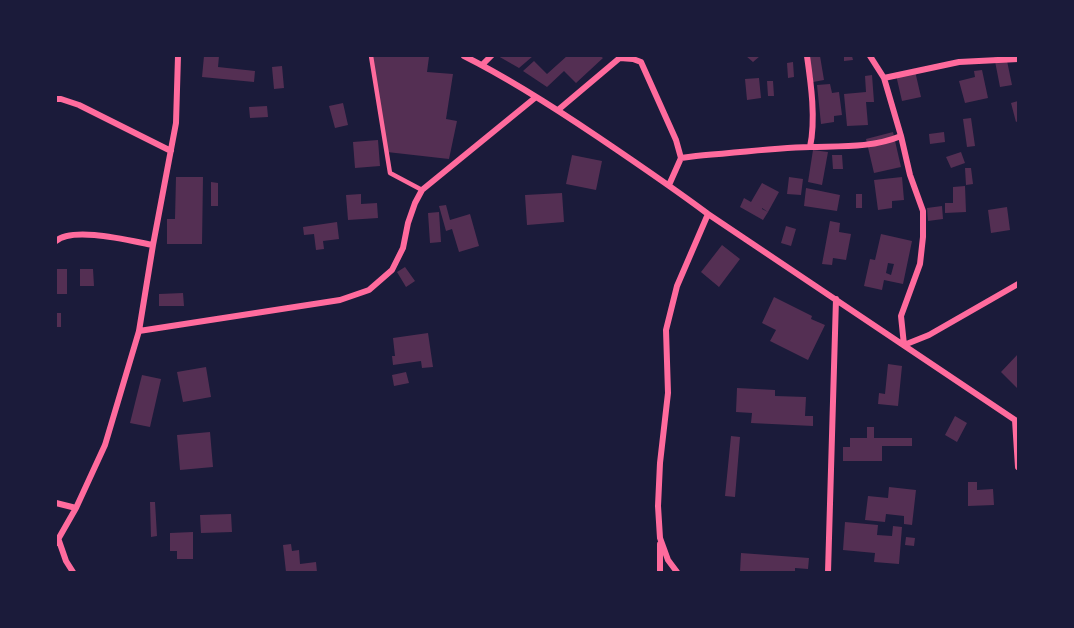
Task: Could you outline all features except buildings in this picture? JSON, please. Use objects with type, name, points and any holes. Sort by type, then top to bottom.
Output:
[{"type":"street","points":[[73,573],[57,540],[76,507],[105,445],[139,331],[176,123],[178,56]]},
{"type":"street","points":[[464,56],[558,110],[708,214],[1017,421],[1018,467]]},
{"type":"street","points":[[482,65],[491,56]]},
{"type":"street","points":[[807,56],[813,132],[810,147]]},
{"type":"street","points":[[870,56],[884,78],[910,175],[923,212],[920,264],[901,316],[904,345]]},
{"type":"street","points":[[558,110],[622,57],[641,62],[676,140],[681,158],[669,185]]},
{"type":"street","points":[[884,78],[959,62],[1018,59]]},
{"type":"street","points":[[139,331],[340,300],[369,290],[392,270],[403,248],[408,223],[422,190],[536,97]]},
{"type":"street","points":[[56,99],[79,105],[171,151]]},
{"type":"street","points":[[681,158],[810,147],[848,147],[886,142],[901,135]]},
{"type":"street","points":[[660,573],[658,506],[668,393],[666,330],[677,286],[708,214]]},
{"type":"street","points":[[56,241],[71,235],[108,236],[153,245]]},
{"type":"street","points":[[904,345],[929,336],[1018,284]]},
{"type":"street","points":[[828,573],[836,299]]},
{"type":"street","points":[[56,503],[76,507]]},
{"type":"street","points":[[660,538],[668,560],[677,573]]},
{"type":"lane","points":[[371,56],[390,174],[422,190]]}]
